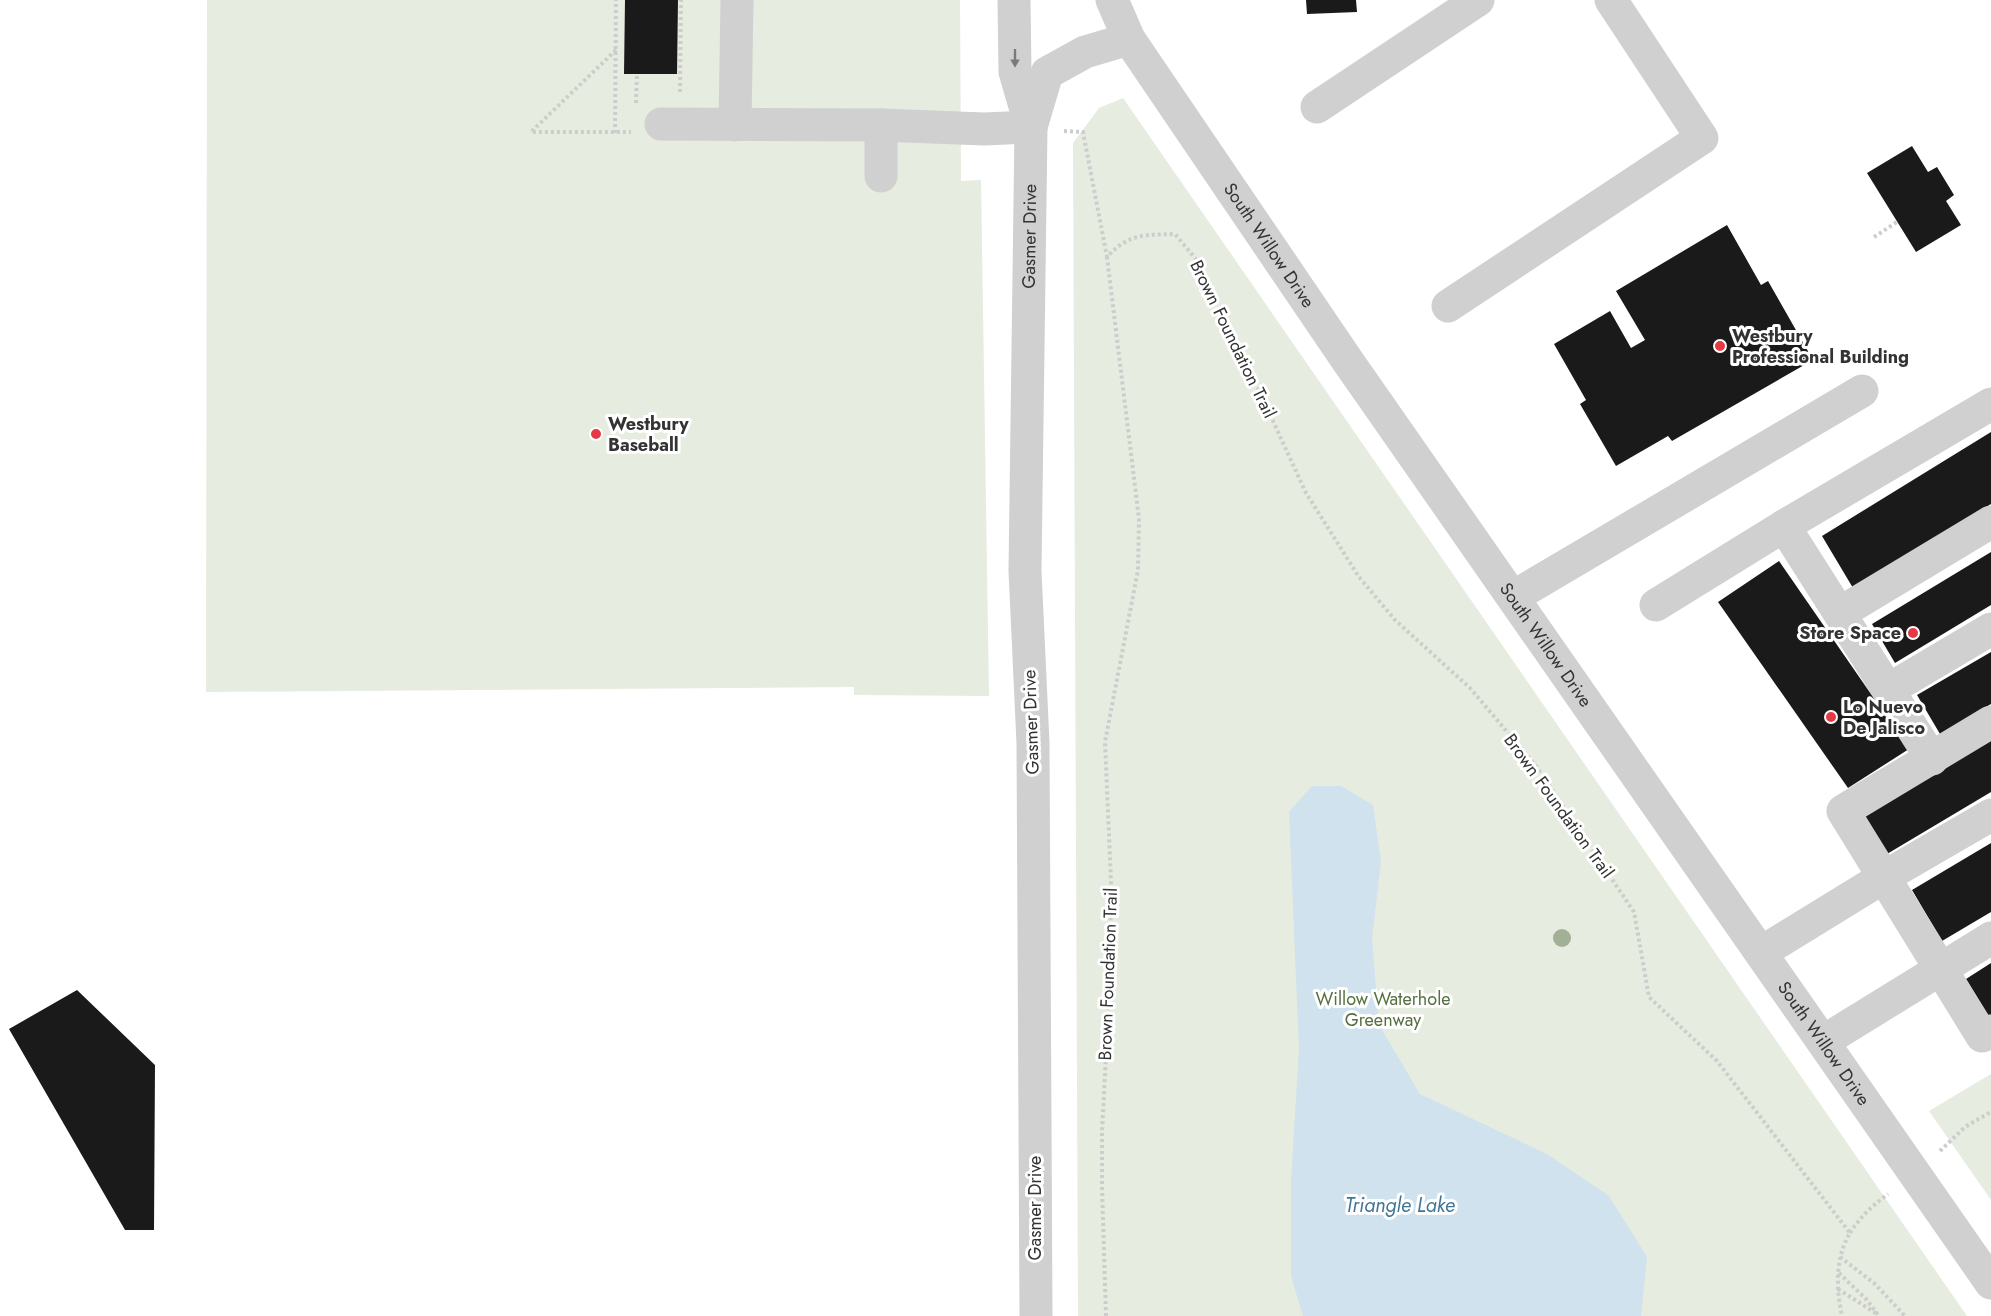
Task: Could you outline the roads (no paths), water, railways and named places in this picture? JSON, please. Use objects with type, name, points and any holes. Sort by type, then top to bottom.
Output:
[{"type":"street","points":[[735,125],[737,0]]},
{"type":"street","name":"Gasmer Drive","points":[[1014,0],[1015,72],[1031,128]]},
{"type":"street","name":"South Willow Drive","points":[[1112,0],[1129,39],[1347,360],[1991,1283]]},
{"type":"street","points":[[1317,107],[1478,0]]},
{"type":"street","points":[[1448,306],[1702,138],[1611,0]]},
{"type":"street","name":"Gasmer Drive","points":[[1036,1316],[1033,743],[1025,571],[1031,128],[1047,73],[1085,52],[1129,39]]},
{"type":"street","points":[[654,122],[1031,128]]},
{"type":"street","points":[[880,125],[881,176]]},
{"type":"street","points":[[1513,597],[1862,391]]},
{"type":"street","points":[[1656,605],[1991,404]]},
{"type":"street","points":[[1840,613],[1991,522]]},
{"type":"street","points":[[1785,526],[1932,759]]},
{"type":"street","points":[[1888,690],[1991,629]]},
{"type":"street","points":[[1991,722],[1843,812],[1982,1036],[1991,1031]]},
{"type":"street","points":[[1762,952],[1991,815]]},
{"type":"street","points":[[1824,1041],[1991,938]]},
{"type":"water","name":"Triangle Lake","points":[[1312,786],[1341,786],[1373,805],[1381,862],[1372,938],[1379,1025],[1420,1094],[1547,1154],[1609,1196],[1647,1257],[1641,1316],[1303,1316],[1291,1276],[1291,1181],[1299,1049],[1289,812]]},
{"type":"place","name":"Westbury Professional Building","points":[[1720,346]]},
{"type":"place","name":"Westbury Baseball","points":[[596,434]]},
{"type":"place","name":"Store Space","points":[[1913,633]]},
{"type":"place","name":"Lo Nuevo De Jalisco","points":[[1831,717]]},
{"type":"park label","name":"Willow Waterhole Greenway","points":[[1383,1009]]}]
